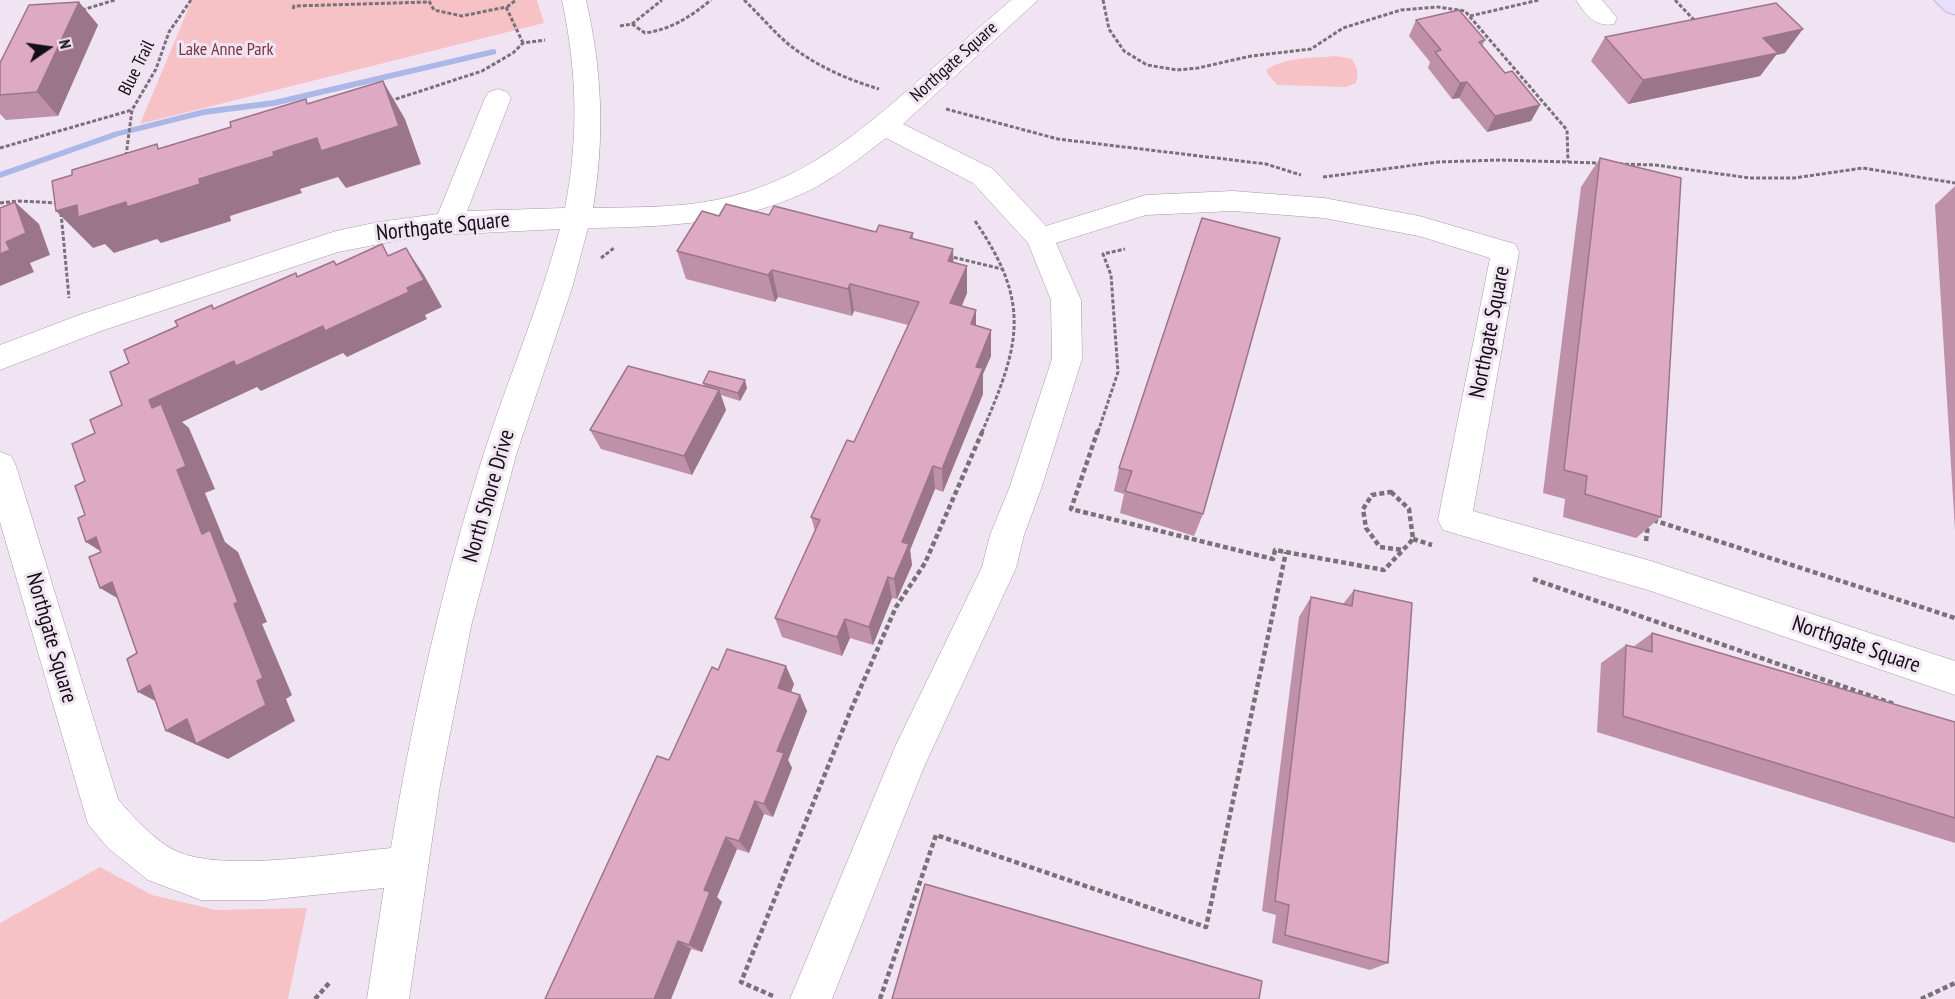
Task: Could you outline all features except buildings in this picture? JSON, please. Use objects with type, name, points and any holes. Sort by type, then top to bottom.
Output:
[{"type":"main road","points":[[1946,0],[1955,6]]},
{"type":"street","name":"North Shore Drive","points":[[388,999],[407,866],[438,701],[484,505],[522,385],[557,288],[584,185],[591,116],[585,39],[574,0]]},
{"type":"street","name":"Northgate Square","points":[[0,358],[73,329],[336,242],[391,229],[449,222],[679,215],[716,210],[757,200],[815,175],[845,156],[884,126],[1026,0]]},
{"type":"street","points":[[1588,0],[1605,18]]},
{"type":"street","points":[[449,222],[498,98]]},
{"type":"street","name":"Northgate Square","points":[[884,126],[983,176],[1040,238],[1146,205],[1233,201],[1324,208],[1419,226],[1505,252],[1455,519],[1651,576],[1955,678]]},
{"type":"street","points":[[812,999],[908,760],[999,568],[1007,535],[1025,489],[1067,359],[1066,300],[1040,238]]},
{"type":"street","name":"Northgate Square","points":[[0,466],[102,810],[122,834],[162,866],[201,880],[264,880],[407,866]]},
{"type":"path","points":[[76,12],[115,0]]},
{"type":"path","name":"Blue Trail","points":[[120,162],[128,154],[132,110],[156,69],[169,32],[191,0]]},
{"type":"path","points":[[333,5],[334,0]]},
{"type":"path","points":[[292,9],[294,6],[429,1],[434,10],[459,17],[482,14],[506,7],[516,0]]},
{"type":"path","points":[[620,26],[632,24],[662,0]]},
{"type":"path","points":[[632,24],[645,33],[665,31],[687,20],[711,0]]},
{"type":"path","points":[[744,0],[788,43],[853,81],[1058,139],[1266,164],[1308,178]]},
{"type":"path","points":[[1103,0],[1108,29],[1118,46],[1133,58],[1154,66],[1177,70],[1262,54],[1291,54],[1314,48],[1325,43],[1338,30],[1387,13],[1422,5],[1442,5],[1465,11],[1567,130],[1568,162]]},
{"type":"path","points":[[1470,16],[1539,0]]},
{"type":"path","points":[[1675,0],[1699,25]]},
{"type":"path","points":[[506,7],[523,43]]},
{"type":"path","points":[[523,43],[545,40]]},
{"type":"path","points":[[381,104],[480,72],[518,51],[523,43]]},
{"type":"path","points":[[0,148],[132,110]]},
{"type":"path","points":[[1319,177],[1438,162],[1501,160],[1600,163]]},
{"type":"path","points":[[1611,164],[1655,165],[1750,178],[1794,178],[1863,168],[1955,183]]},
{"type":"path","points":[[0,203],[18,201],[60,203],[73,329]]},
{"type":"path","points":[[779,999],[741,982],[850,712],[896,607],[926,563],[992,409],[1011,356],[1016,330],[1014,302],[995,250],[975,220]]},
{"type":"path","points":[[1125,249],[1103,254],[1111,275],[1118,372],[1071,509],[1274,559],[1275,550],[1384,570],[1403,550],[1413,539],[1409,509],[1391,492],[1372,495],[1363,509],[1366,528],[1380,547],[1403,550]]},
{"type":"path","points":[[946,255],[1003,269]]},
{"type":"path","points":[[1645,545],[1649,519],[1955,618]]},
{"type":"path","points":[[1413,539],[1435,546]]},
{"type":"path","points":[[880,999],[936,835],[1206,927],[1286,552]]},
{"type":"path","points":[[1524,576],[1895,704]]},
{"type":"path","points":[[315,999],[330,982]]},
{"type":"path","points":[[1922,999],[1955,983]]},
{"type":"green space","name":"Lake Anne Park","points":[[192,0],[537,0],[544,23],[140,124]]},
{"type":"green space","points":[[1336,56],[1352,59],[1357,70],[1356,83],[1346,87],[1277,85],[1267,73],[1267,69],[1283,62]]},
{"type":"green space","points":[[100,867],[152,895],[216,910],[307,908],[288,999],[0,999],[0,923]]},
{"type":"waterway","points":[[0,175],[117,134],[204,112],[274,103],[493,52]]}]
